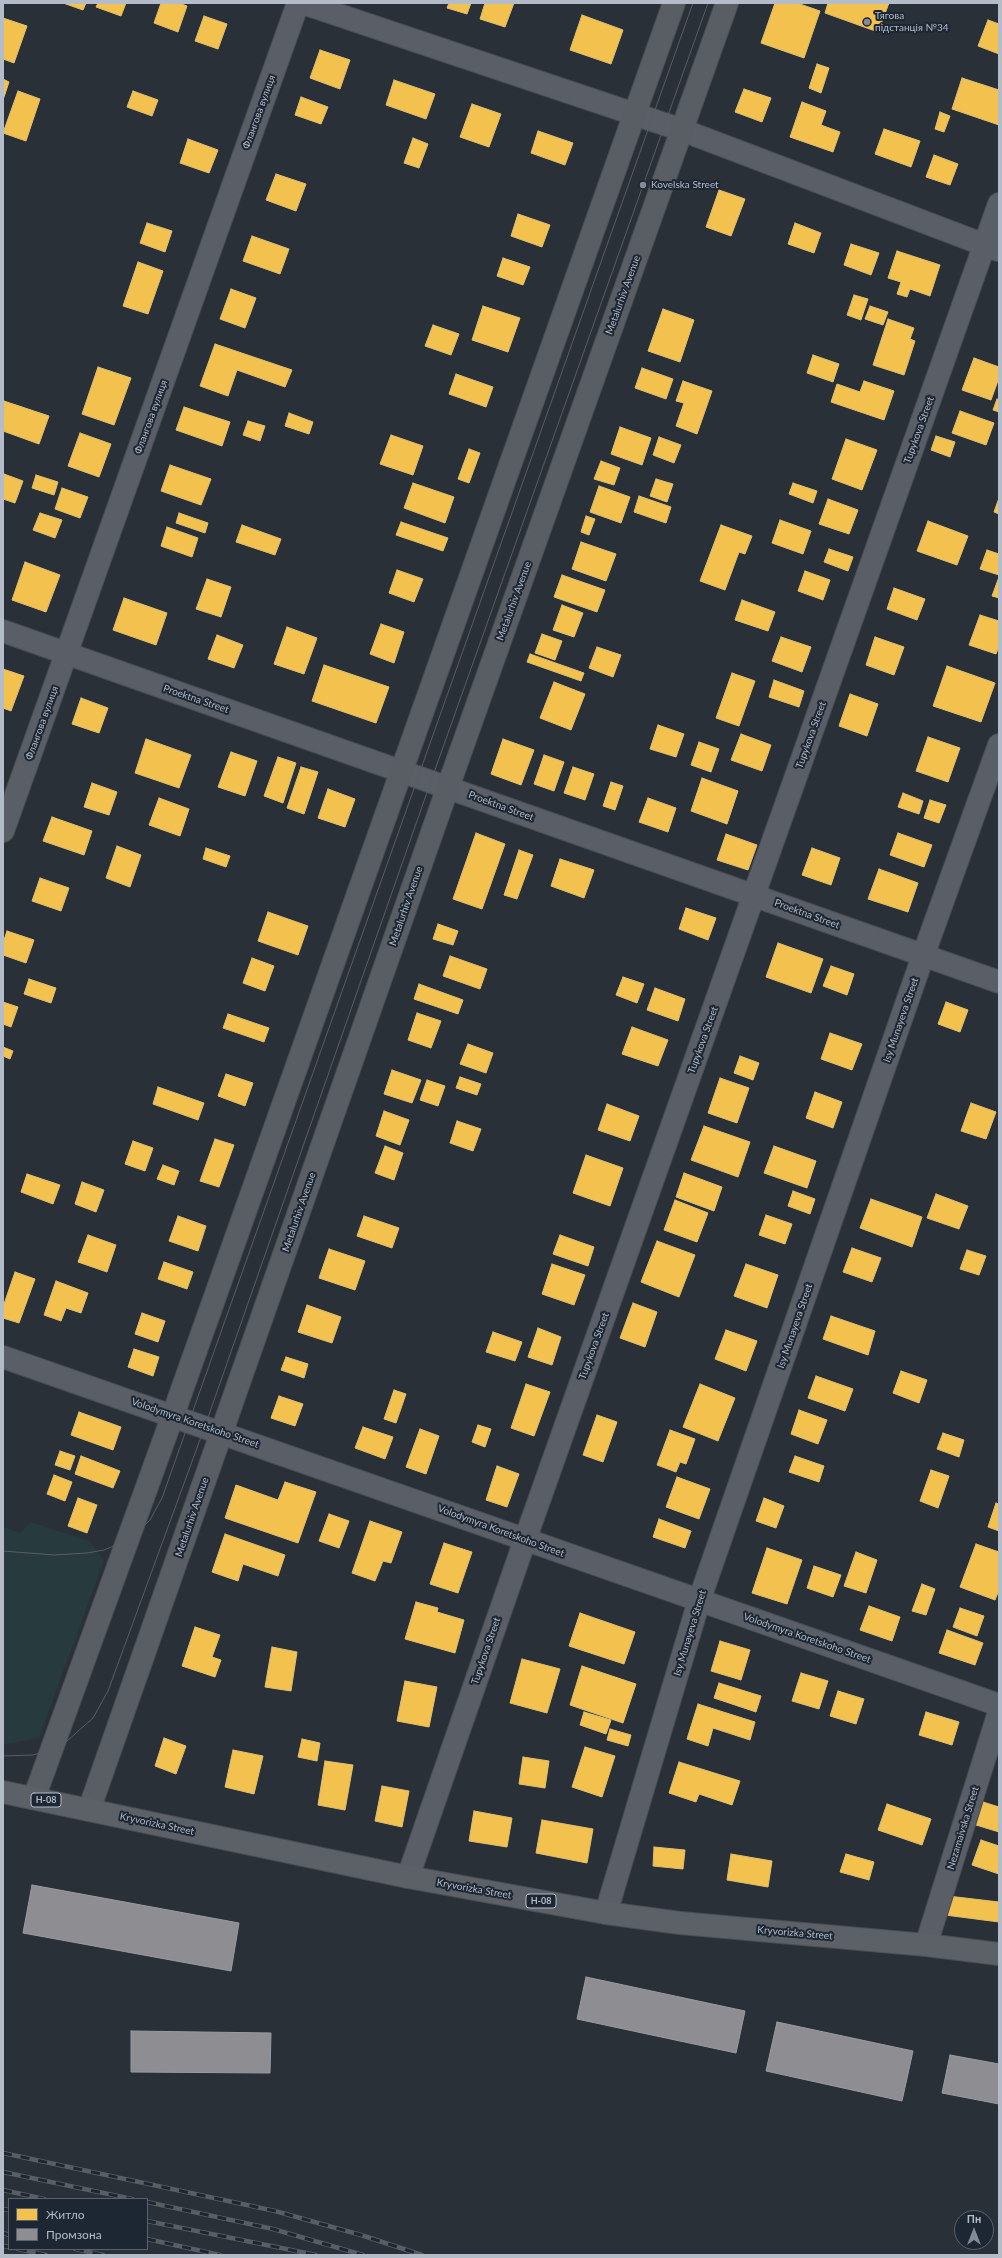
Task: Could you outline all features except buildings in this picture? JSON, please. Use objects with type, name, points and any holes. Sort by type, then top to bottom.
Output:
[{"type":"main road","points":[[34,1798],[173,1415],[674,3]]},
{"type":"main road","name":"Metalurhiv Avenue","points":[[89,1810],[448,787],[727,3]]},
{"type":"main road","name":"Kryvorizka Street","points":[[3,1792],[408,1877],[606,1913],[680,1923],[926,1945],[999,1954]]},
{"type":"street","name":"Флангова вулиця","points":[[3,831],[298,3]]},
{"type":"street","points":[[303,3],[682,130],[992,248]]},
{"type":"street","name":"Tupykova Street","points":[[408,1877],[525,1540],[754,895],[992,248],[999,204]]},
{"type":"street","name":"Proektna Street","points":[[3,632],[448,787],[999,982]]},
{"type":"street","name":"Isy Munayeva Street","points":[[606,1913],[699,1601],[923,956],[999,745]]},
{"type":"street","name":"Volodymyra Koretskoho Street","points":[[3,1356],[699,1601],[999,1704]]},
{"type":"street","name":"Nezamaivska Street","points":[[926,1945],[999,1712]]},
{"type":"green space","points":[[31,1522],[89,1541],[104,1560],[39,1738],[3,1745],[3,1527],[20,1533]]},
{"type":"tram line","points":[[3,1551],[54,1555],[87,1553],[104,1550],[126,1541],[135,1535],[150,1520],[162,1498],[693,3]]},
{"type":"tram line","points":[[3,1756],[33,1755],[51,1750],[67,1741],[93,1718],[108,1691],[205,1426],[431,781],[708,3]]},
{"type":"railway","points":[[3,2153],[275,2211],[361,2235],[422,2255]]},
{"type":"railway","points":[[3,2172],[127,2198]]},
{"type":"railway","points":[[3,2190],[39,2198]]},
{"type":"railway","points":[[148,2202],[273,2229],[363,2255]]},
{"type":"railway","points":[[3,2209],[8,2210]]},
{"type":"railway","points":[[148,2221],[316,2255]]},
{"type":"railway","points":[[3,2233],[8,2235]]},
{"type":"railway","points":[[148,2239],[220,2255]]},
{"type":"railway","points":[[3,2246],[8,2247]]},
{"type":"railway","points":[[23,2250],[46,2255]]},
{"type":"railway","points":[[80,2250],[103,2255]]},
{"type":"place","name":"Тягова пiдстанцiя №34","points":[[867,22]]},
{"type":"place","name":"Kovelska Street","points":[[643,185]]}]
